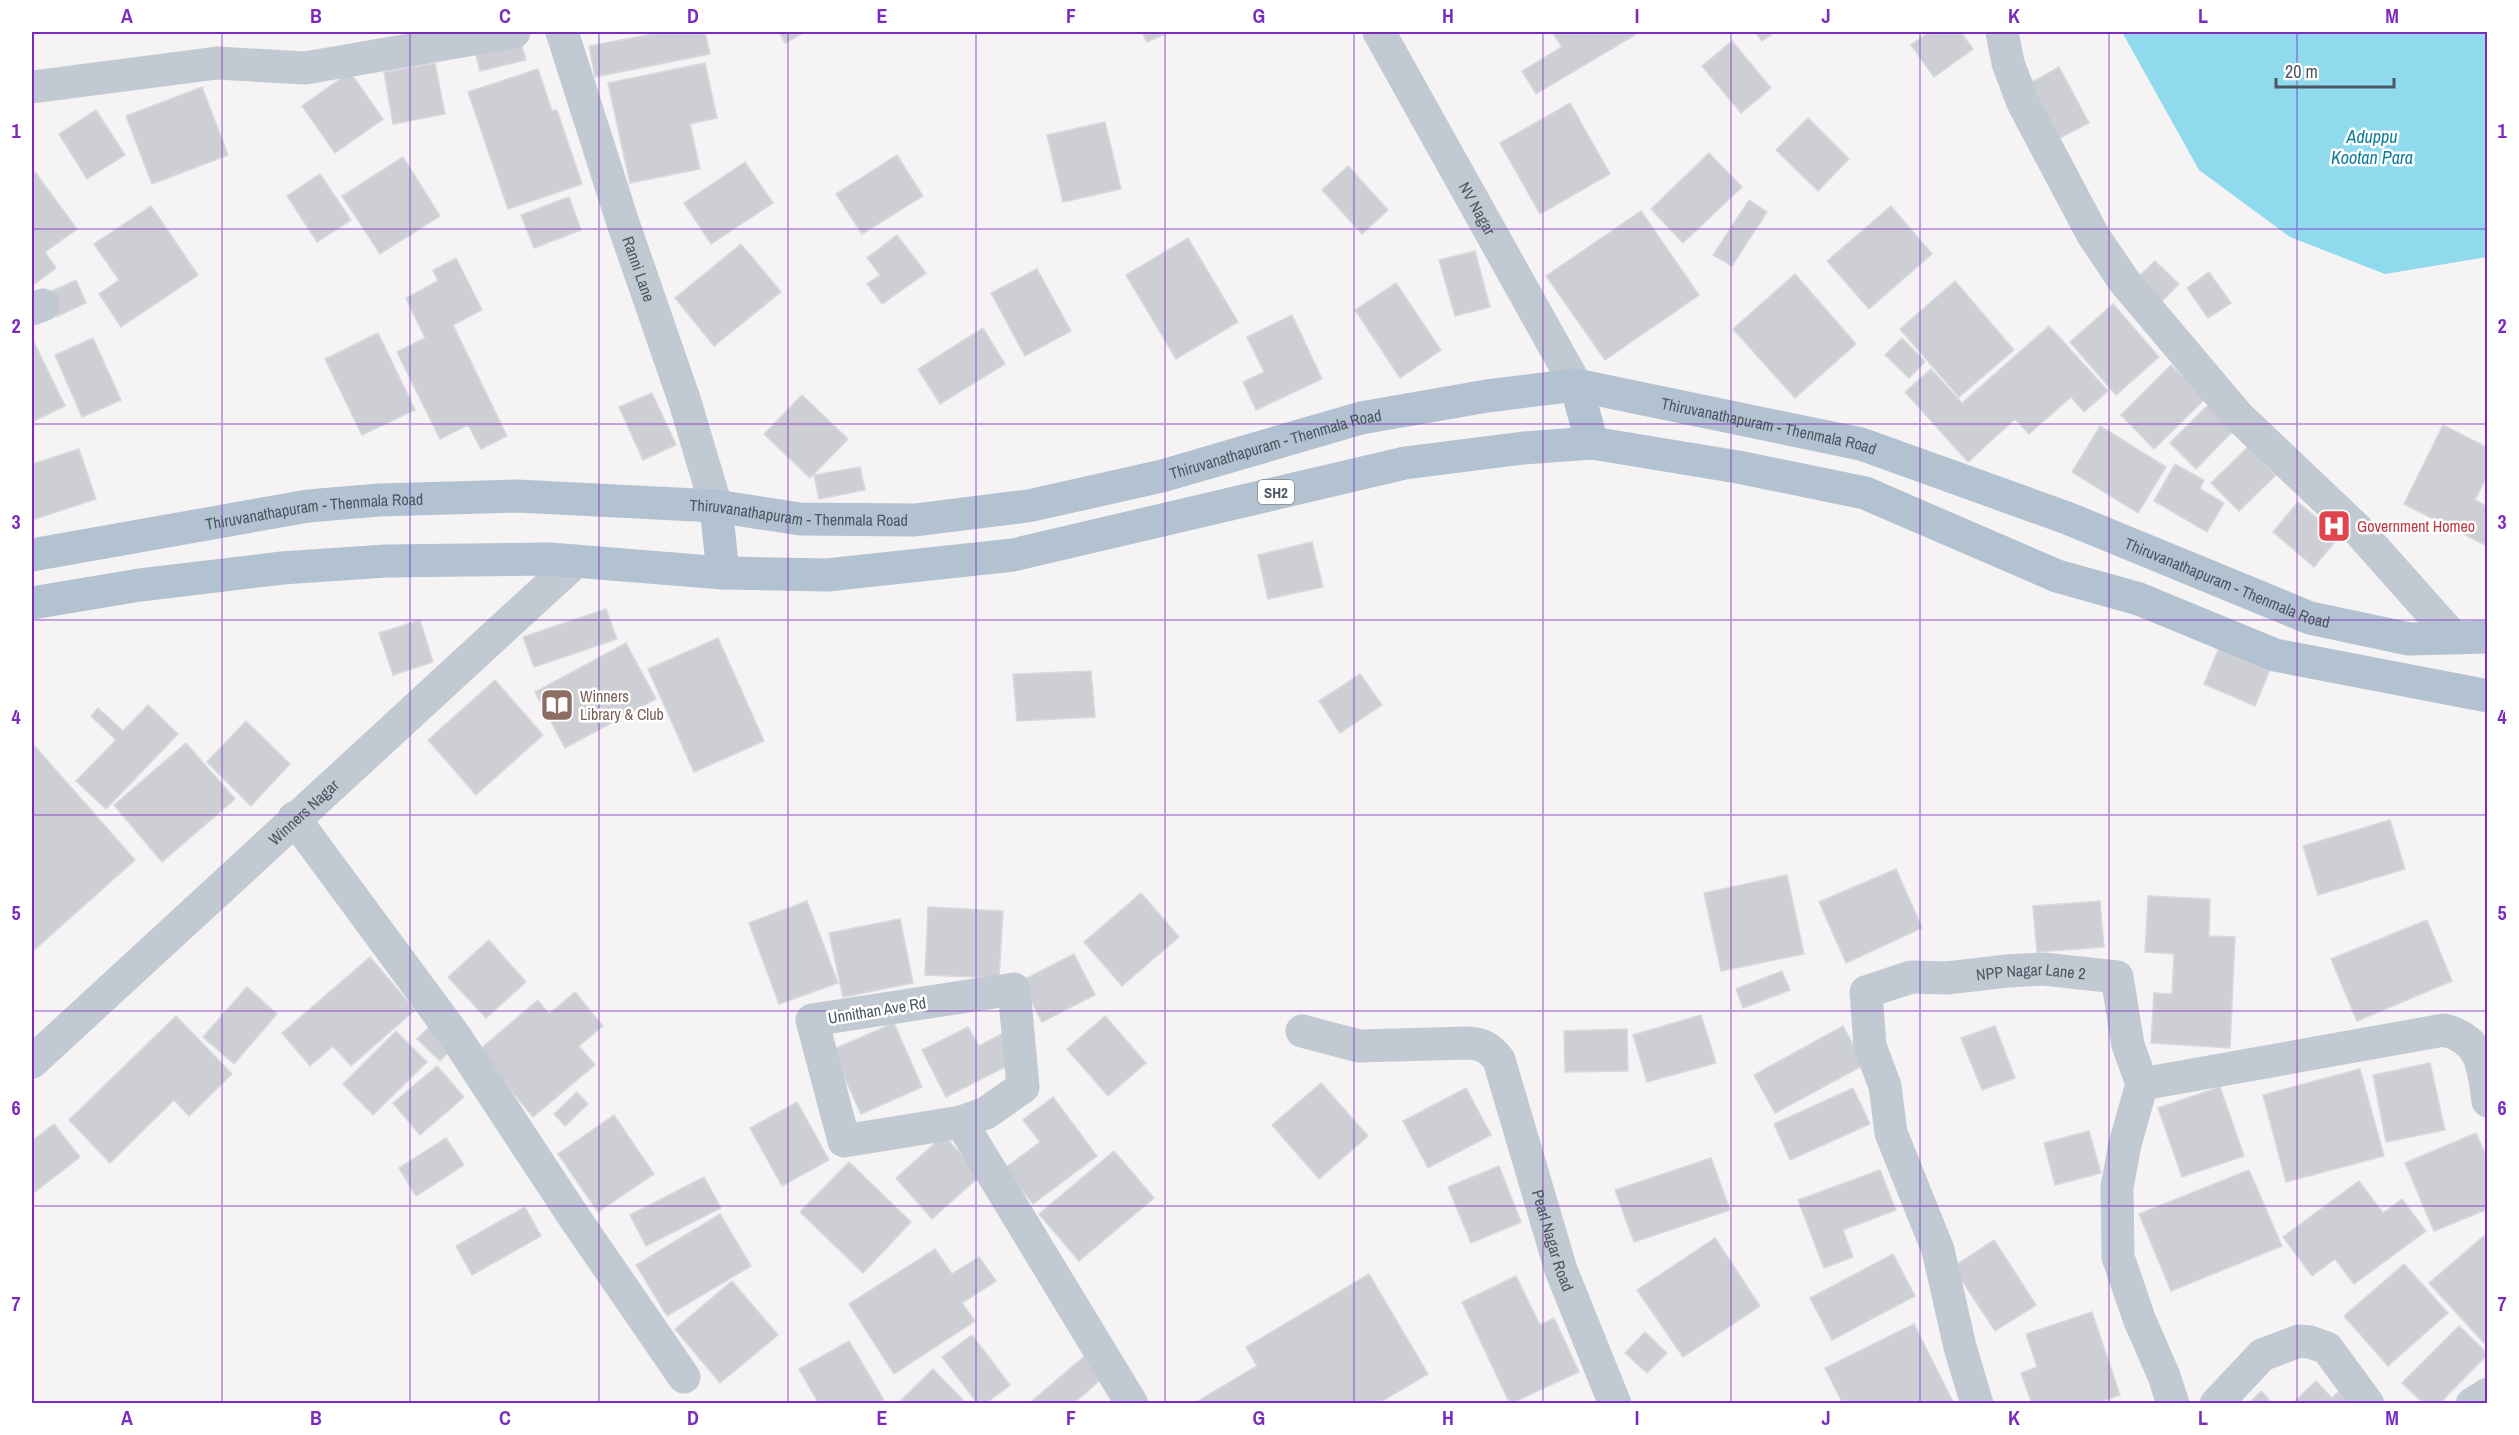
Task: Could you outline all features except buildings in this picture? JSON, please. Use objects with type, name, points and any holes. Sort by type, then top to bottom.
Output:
[{"type":"main road","name":"Thiruvanathapuram - Thenmala Road","points":[[32,555],[308,506],[379,500],[517,496],[716,506],[800,519],[915,520],[1028,506],[1161,476],[1361,417],[1487,396],[1576,385],[1861,444],[2067,518],[2310,618],[2409,639],[2487,637]]},
{"type":"main road","points":[[1576,385],[1592,443]]},
{"type":"main road","name":"SH2","points":[[32,603],[140,585],[282,568],[386,561],[549,559],[723,573],[826,575],[1013,555],[1405,463],[1523,448],[1592,443],[1726,465],[1865,493],[2057,576],[2139,599],[2274,655],[2487,696]]},
{"type":"main road","points":[[716,506],[723,573]]},
{"type":"main road","points":[[2139,599],[2159,557]]},
{"type":"main road","points":[[2448,689],[2454,638]]},
{"type":"street","points":[[32,87],[217,63],[305,68],[514,32]]},
{"type":"street","name":"Ranni Lane","points":[[562,32],[623,223],[685,402],[716,506]]},
{"type":"street","name":"NV Nagar","points":[[1379,32],[1576,385]]},
{"type":"street","points":[[2002,32],[2008,63],[2024,103],[2094,235],[2124,281],[2238,416],[2357,529],[2454,638]]},
{"type":"street","name":"Winners Nagar","points":[[32,1062],[294,818],[576,561]]},
{"type":"street","points":[[294,818],[455,1036],[574,1217],[684,1377]]},
{"type":"street","name":"NPP Nagar Lane 2","points":[[1977,1404],[1960,1347],[1938,1250],[1891,1133],[1885,1086],[1870,1046],[1866,992],[1911,977],[1947,978],[2031,969],[2117,977],[2128,1045],[2142,1084]]},
{"type":"street","name":"Unnithan Ave Rd","points":[[1014,989],[1023,1086],[986,1113],[961,1122],[844,1141],[812,1020],[1014,989]]},
{"type":"street","points":[[2174,1404],[2140,1321],[2118,1257],[2117,1186],[2125,1144],[2142,1084],[2444,1030],[2454,1033],[2476,1048],[2482,1060],[2487,1101]]},
{"type":"street","name":"Pearl Nagar Road","points":[[1302,1031],[1359,1046],[1480,1044],[1492,1050],[1499,1060],[1561,1270],[1616,1404]]},
{"type":"street","points":[[961,1122],[1132,1404]]},
{"type":"street","points":[[2216,1404],[2262,1354],[2299,1341],[2327,1348],[2368,1404]]},
{"type":"street","points":[[2472,1404],[2487,1394]]},
{"type":"water","name":"Aduppu Kootan Para","points":[[2122,32],[2487,32],[2487,257],[2385,274],[2290,237],[2199,170]]},
{"type":"place","name":"Government Homeo","points":[[2334,526]]},
{"type":"place","name":"Winners Library & Club","points":[[557,705]]}]
